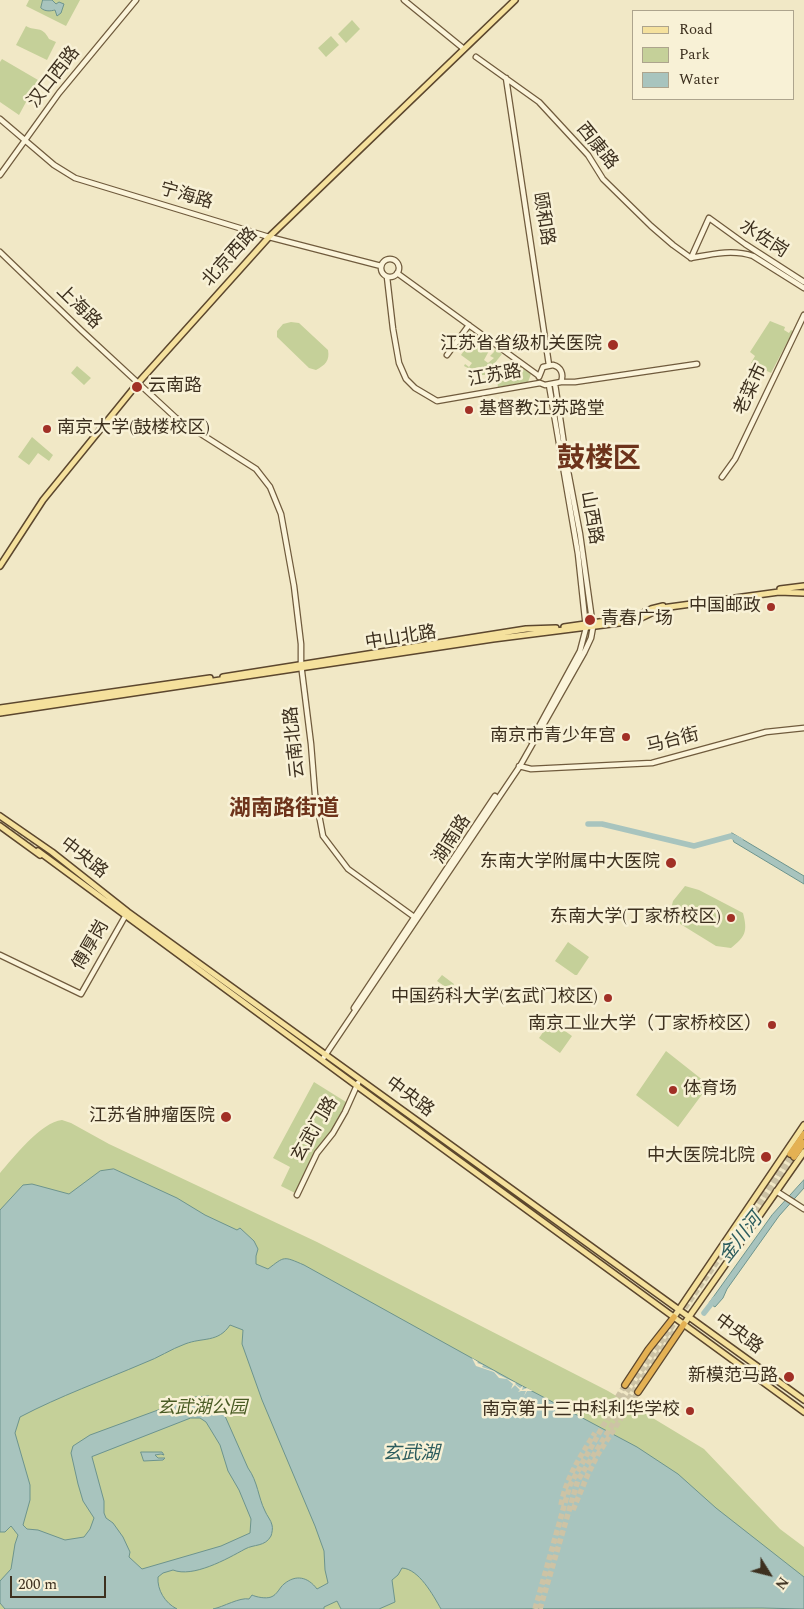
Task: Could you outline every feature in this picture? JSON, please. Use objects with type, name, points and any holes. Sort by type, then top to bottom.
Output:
[{"type":"highway","points":[[804,1134],[792,1155],[804,1143]]},
{"type":"highway","points":[[625,1385],[674,1317]]},
{"type":"highway","points":[[638,1392],[684,1324]]},
{"type":"highway","points":[[663,1330],[668,1331],[674,1337]]},
{"type":"main road","name":"北京西路","points":[[0,566],[43,500],[138,383],[269,236],[515,0]]},
{"type":"main road","name":"中山北路","points":[[589,626],[634,617],[651,608],[804,586]]},
{"type":"main road","name":"中山北路","points":[[0,713],[301,666],[635,621],[662,608],[779,592],[804,592]]},
{"type":"main road","points":[[0,708],[301,666]]},
{"type":"main road","name":"中央路","points":[[0,816],[52,852],[126,914]]},
{"type":"main road","name":"中央路","points":[[0,826],[325,1054],[804,1400]]},
{"type":"main road","name":"中央路","points":[[76,879],[39,849],[321,1060],[804,1412]]},
{"type":"main road","points":[[674,1317],[804,1125]]},
{"type":"main road","points":[[684,1324],[701,1297],[804,1152]]},
{"type":"main road","points":[[689,1293],[696,1299],[701,1297]]},
{"type":"street","name":"汉口西路","points":[[0,175],[59,93],[136,0]]},
{"type":"street","points":[[404,0],[464,49]]},
{"type":"street","name":"西康路","points":[[476,57],[539,102],[588,155],[603,179],[651,226],[692,258]]},
{"type":"street","name":"颐和路","points":[[506,78],[549,364]]},
{"type":"street","name":"宁海路","points":[[0,119],[54,166],[74,178],[269,236],[381,266]]},
{"type":"street","name":"水佐岗","points":[[692,258],[709,218],[804,282]]},
{"type":"street","name":"上海路","points":[[0,252],[138,383]]},
{"type":"street","name":"水佐岗","points":[[692,258],[713,254],[744,253],[753,256],[804,288]]},
{"type":"street","points":[[386,260],[393,260],[398,267],[397,273],[387,277],[383,274],[381,266],[386,260]]},
{"type":"street","points":[[397,273],[539,376]]},
{"type":"street","name":"江苏路","points":[[387,277],[393,329],[400,363],[406,379],[415,388],[437,400],[540,383],[552,384]]},
{"type":"street","name":"老菜市","points":[[722,476],[735,460],[804,315]]},
{"type":"street","points":[[446,355],[468,325]]},
{"type":"street","points":[[540,383],[541,369],[549,364],[555,365],[560,369],[562,375],[561,382]]},
{"type":"street","points":[[552,384],[697,364]]},
{"type":"street","points":[[138,383],[176,418],[256,469],[270,487],[281,514],[290,560],[301,644],[301,666]]},
{"type":"street","name":"山西路","points":[[552,384],[580,534],[589,626]]},
{"type":"street","name":"湖南路","points":[[321,1060],[416,918],[486,808],[519,766],[580,651],[589,626]]},
{"type":"street","name":"云南北路","points":[[301,666],[315,794],[323,836],[348,869],[416,918]]},
{"type":"street","name":"马台街","points":[[519,766],[532,769],[652,763],[766,732],[804,728]]},
{"type":"street","name":"傅厚岗","points":[[0,955],[81,994],[126,914]]},
{"type":"street","name":"玄武门路","points":[[297,1195],[313,1160],[345,1112],[360,1079]]},
{"type":"street","points":[[776,1191],[804,1209]]},
{"type":"green space","points":[[29,0],[80,0],[66,26],[26,6]]},
{"type":"green space","points":[[352,20],[360,29],[346,43],[338,34]]},
{"type":"green space","points":[[26,26],[41,30],[49,39],[56,42],[47,60],[16,45]]},
{"type":"green space","points":[[331,36],[339,45],[326,57],[318,48]]},
{"type":"green space","points":[[2,59],[38,80],[19,115],[0,102],[0,62]]},
{"type":"green space","points":[[770,321],[785,327],[784,330],[789,333],[791,330],[793,331],[771,373],[751,363],[755,356],[750,352]]},
{"type":"green space","points":[[299,323],[328,350],[326,362],[316,370],[309,368],[277,337],[277,331],[283,324]]},
{"type":"green space","points":[[469,330],[502,354],[494,364],[495,371],[490,372],[489,366],[485,367],[485,375],[482,375],[480,367],[470,369],[464,366],[465,364],[469,367],[472,363],[461,355],[471,341],[469,340],[471,335],[468,332]],"holes":[[[479,338],[495,349],[490,356],[494,358],[488,363],[484,360],[490,349],[477,341]]]},
{"type":"green space","points":[[77,366],[91,378],[84,385],[71,373]]},
{"type":"green space","points":[[519,366],[531,374],[528,382],[498,387],[497,378],[499,378],[499,381],[513,379],[512,373],[504,372],[515,372]]},
{"type":"green space","points":[[32,437],[53,455],[49,461],[38,453],[29,465],[18,457]]},
{"type":"green space","points":[[685,886],[699,890],[743,913],[744,934],[731,948],[716,946],[669,917],[673,901]]},
{"type":"green space","points":[[568,942],[589,957],[577,975],[555,961]]},
{"type":"green space","points":[[442,975],[454,984],[450,990],[437,981]]},
{"type":"green space","points":[[551,1021],[572,1036],[560,1053],[539,1038]]},
{"type":"green space","name":"体育场","points":[[666,1051],[709,1085],[678,1127],[636,1095]]},
{"type":"green space","points":[[314,1082],[346,1102],[333,1130],[316,1153],[295,1193],[281,1186],[290,1167],[273,1158]]},
{"type":"green space","name":"玄武湖","points":[[62,1120],[317,1242],[608,1391],[704,1449],[780,1529],[804,1547],[804,1609],[0,1609],[0,1173],[37,1133],[54,1122]]},
{"type":"water","points":[[43,0],[52,0],[56,4],[59,2],[64,4],[61,13],[57,16],[55,10],[48,11],[41,8]]},
{"type":"water","points":[[732,833],[804,876],[804,884],[734,842]]},
{"type":"water","name":"玄武湖","points":[[114,1169],[177,1198],[205,1215],[237,1230],[240,1228],[254,1241],[258,1249],[256,1264],[268,1269],[281,1260],[288,1259],[304,1265],[637,1447],[678,1474],[716,1508],[804,1577],[804,1609],[441,1609],[430,1590],[420,1578],[408,1569],[402,1568],[392,1580],[395,1602],[379,1609],[341,1609],[337,1601],[324,1607],[324,1609],[213,1609],[241,1599],[249,1599],[252,1595],[261,1598],[271,1597],[288,1581],[297,1578],[310,1582],[317,1589],[328,1583],[324,1551],[262,1400],[242,1344],[243,1330],[230,1325],[220,1335],[180,1346],[20,1417],[15,1433],[30,1485],[30,1500],[23,1525],[27,1529],[38,1530],[65,1540],[84,1537],[90,1529],[94,1518],[83,1501],[78,1484],[71,1453],[73,1446],[90,1435],[177,1403],[195,1397],[209,1396],[221,1407],[254,1479],[272,1525],[272,1533],[269,1540],[263,1544],[248,1547],[200,1570],[181,1572],[173,1570],[163,1573],[158,1577],[160,1591],[169,1603],[177,1609],[5,1609],[0,1603],[0,1581],[11,1569],[18,1535],[11,1526],[5,1532],[0,1532],[0,1210],[23,1185],[32,1184],[69,1194],[100,1171]],"holes":[[[191,1418],[200,1418],[206,1422],[220,1445],[228,1471],[239,1490],[251,1519],[250,1533],[221,1546],[142,1569],[129,1557],[130,1552],[123,1537],[113,1523],[106,1518],[104,1501],[92,1457]]]},
{"type":"water","points":[[804,1180],[804,1188],[779,1216],[727,1289],[723,1298],[715,1307],[709,1303],[772,1215]]},
{"type":"water","points":[[141,1452],[162,1452],[164,1455],[155,1455],[158,1458],[165,1458],[163,1460],[144,1461]]},
{"type":"pier","points":[[472,1358],[477,1363],[483,1365],[482,1367],[494,1371],[516,1383],[520,1388],[523,1386],[522,1390],[527,1388],[533,1391],[527,1391],[524,1396],[526,1391],[518,1392],[520,1390],[515,1385],[511,1389],[513,1384],[507,1379],[499,1378],[494,1372],[476,1366]]},
{"type":"waterway","points":[[588,824],[602,824],[694,846],[731,836],[740,840]]},
{"type":"waterway","name":"金川河","points":[[704,1313],[715,1299]]},
{"type":"tunnel","points":[[0,819],[40,848]]},
{"type":"tunnel","points":[[535,1609],[570,1485],[603,1426],[790,1154]]},
{"type":"tunnel","points":[[746,1226],[794,1157]]},
{"type":"tunnel","points":[[540,1609],[578,1480],[636,1387],[675,1330]]},
{"type":"tunnel","points":[[604,1419],[625,1385]]},
{"type":"tunnel","points":[[573,1510],[598,1454],[638,1392]]},
{"type":"tunnel","points":[[561,1505],[570,1477],[595,1433]]},
{"type":"place","name":"江苏省省级机关医院","points":[[613,345]]},
{"type":"place","name":"云南路","points":[[137,387]]},
{"type":"place","name":"基督教江苏路堂","points":[[469,410]]},
{"type":"place","name":"南京大学(鼓楼校区)","points":[[47,429]]},
{"type":"place","name":"中国邮政","points":[[771,607]]},
{"type":"place","name":"青春广场","points":[[590,620]]},
{"type":"place","name":"南京市青少年宫","points":[[626,737]]},
{"type":"place","name":"东南大学附属中大医院","points":[[671,863]]},
{"type":"place","name":"东南大学(丁家桥校区)","points":[[731,918]]},
{"type":"place","name":"中国药科大学(玄武门校区)","points":[[608,998]]},
{"type":"place","name":"南京工业大学（丁家桥校区）","points":[[772,1025]]},
{"type":"place","name":"体育场","points":[[673,1090]]},
{"type":"place","name":"江苏省肿瘤医院","points":[[226,1117]]},
{"type":"place","name":"中大医院北院","points":[[766,1157]]},
{"type":"place","name":"新模范马路","points":[[789,1377]]},
{"type":"place","name":"南京第十三中科利华学校","points":[[690,1411]]},
{"type":"district","name":"鼓楼区","points":[[599,462]]},
{"type":"district","name":"湖南路街道","points":[[284,811]]},
{"type":"park label","name":"玄武湖公园","points":[[202,1409]]}]
